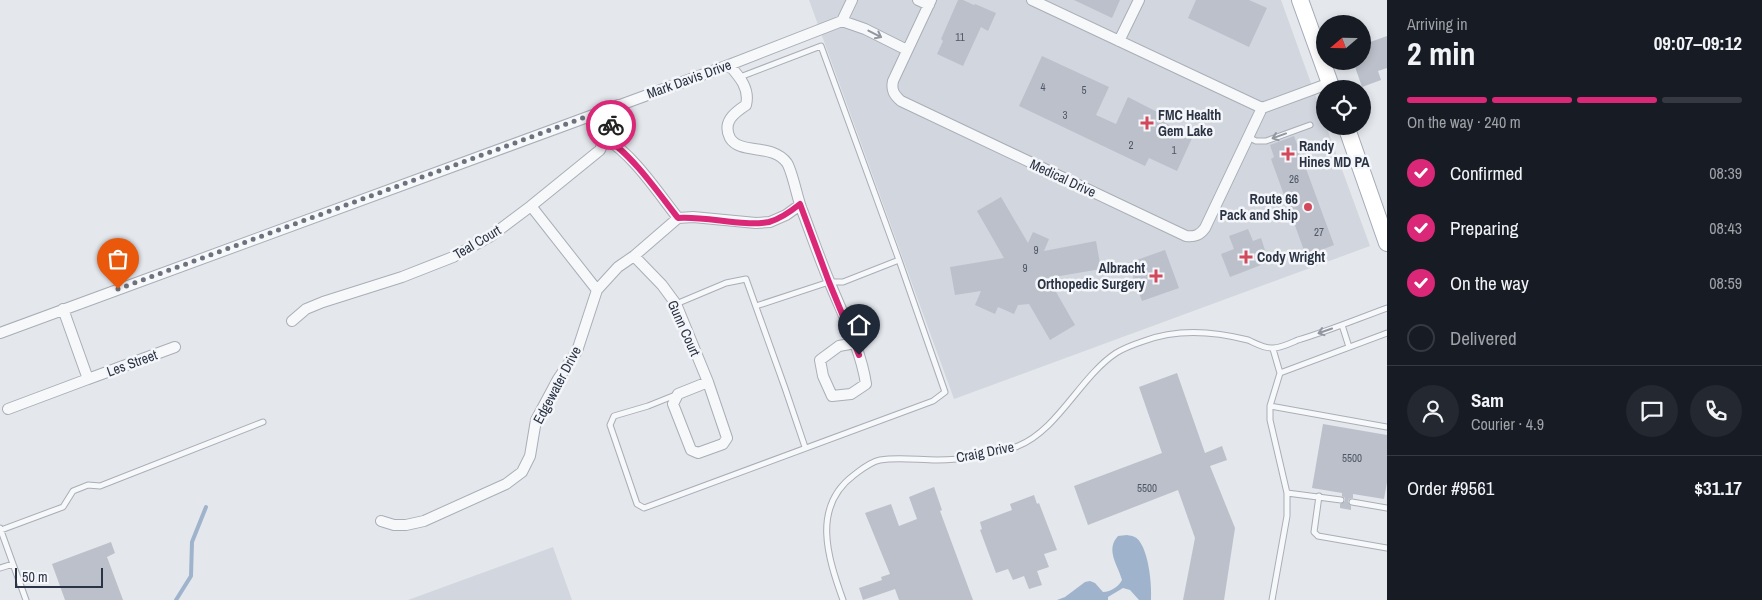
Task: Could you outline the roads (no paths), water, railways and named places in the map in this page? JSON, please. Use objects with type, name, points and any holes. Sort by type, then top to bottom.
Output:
[{"type":"main road","points":[[1300,0],[1329,80]]},
{"type":"main road","points":[[1349,135],[1386,237]]},
{"type":"street","points":[[852,0],[842,21],[865,29],[907,50]]},
{"type":"street","points":[[918,0],[930,2]]},
{"type":"street","points":[[1032,0],[1262,108],[1316,91]]},
{"type":"street","points":[[1119,41],[1139,0]]},
{"type":"street","name":"Medical Drive","points":[[930,2],[892,86],[896,96],[901,101],[1186,236],[1198,235],[1205,228],[1262,108]]},
{"type":"street","name":"Mark Davis Drive","points":[[0,333],[729,65],[842,21]]},
{"type":"street","points":[[729,65],[740,77],[748,96],[746,105],[735,112],[728,121],[728,131],[731,140],[739,146],[777,153],[787,164],[829,282],[855,343],[864,367],[866,384],[850,394],[832,396],[823,376],[820,360],[839,346],[855,343]]},
{"type":"street","name":"Teal Court","points":[[292,320],[306,309],[322,302],[402,277],[452,258],[491,236],[600,150],[618,105]]},
{"type":"street","points":[[606,139],[616,144],[633,162],[678,218],[693,217],[756,223],[770,222],[800,204]]},
{"type":"street","points":[[531,206],[597,290]]},
{"type":"street","name":"Edgewater Drive","points":[[381,521],[394,525],[406,525],[424,521],[506,484],[522,472],[530,456],[536,420],[558,379],[578,351],[597,290],[618,267],[634,256],[678,218]]},
{"type":"street","name":"Gunn Court","points":[[634,256],[662,285],[676,304],[708,382],[727,438],[723,444],[698,453],[691,450],[673,404],[678,394]]},
{"type":"street","points":[[63,309],[88,379]]},
{"type":"street","name":"Les Street","points":[[8,409],[175,347]]},
{"type":"street","points":[[678,394],[708,382]]},
{"type":"lane","points":[[678,394],[648,406],[614,416],[610,425],[636,504],[644,508],[933,401],[945,392],[821,46],[740,77]]},
{"type":"lane","points":[[1248,137],[1256,141],[1266,140],[1310,125]]},
{"type":"lane","points":[[756,306],[829,282],[843,282],[899,260]]},
{"type":"lane","points":[[676,304],[726,283],[746,279],[786,388],[805,447]]},
{"type":"lane","points":[[1272,600],[1287,516],[1286,492],[1272,433],[1270,406],[1280,374],[1272,348],[1387,308]]},
{"type":"lane","points":[[1342,325],[1350,346]]},
{"type":"lane","name":"Craig Drive","points":[[843,600],[830,562],[826,537],[829,510],[838,491],[865,466],[879,460],[965,459],[1016,447],[1032,440],[1046,427],[1096,370],[1117,352],[1174,332],[1205,332],[1247,340],[1272,348]]},
{"type":"lane","points":[[1280,374],[1387,333]]},
{"type":"lane","points":[[1270,406],[1387,427]]},
{"type":"lane","points":[[26,600],[1,529],[63,507],[73,491],[88,485],[100,486],[263,422]]},
{"type":"lane","points":[[1286,492],[1341,500]]},
{"type":"lane","points":[[1319,496],[1314,532],[1318,536],[1387,548]]},
{"type":"lane","points":[[1352,502],[1387,508]]},
{"type":"lane","points":[[0,568],[13,564]]},
{"type":"water","points":[[1127,535],[1138,539],[1146,554],[1151,586],[1151,600],[1139,600],[1130,590],[1123,588],[1108,597],[1108,600],[1057,600],[1065,597],[1085,582],[1095,583],[1103,592],[1112,590],[1117,586],[1122,580],[1112,552],[1114,541],[1118,536]]},
{"type":"waterway","points":[[176,600],[191,576],[192,542],[206,507]]},
{"type":"place","name":"FMC Health Gem Lake","points":[[1147,123]]},
{"type":"place","name":"Randy Hines MD PA","points":[[1288,154]]},
{"type":"place","name":"Route 66 Pack and Ship","points":[[1308,207]]},
{"type":"place","name":"Cody Wright","points":[[1246,257]]},
{"type":"place","name":"Albracht Orthopedic Surgery","points":[[1156,276]]}]
